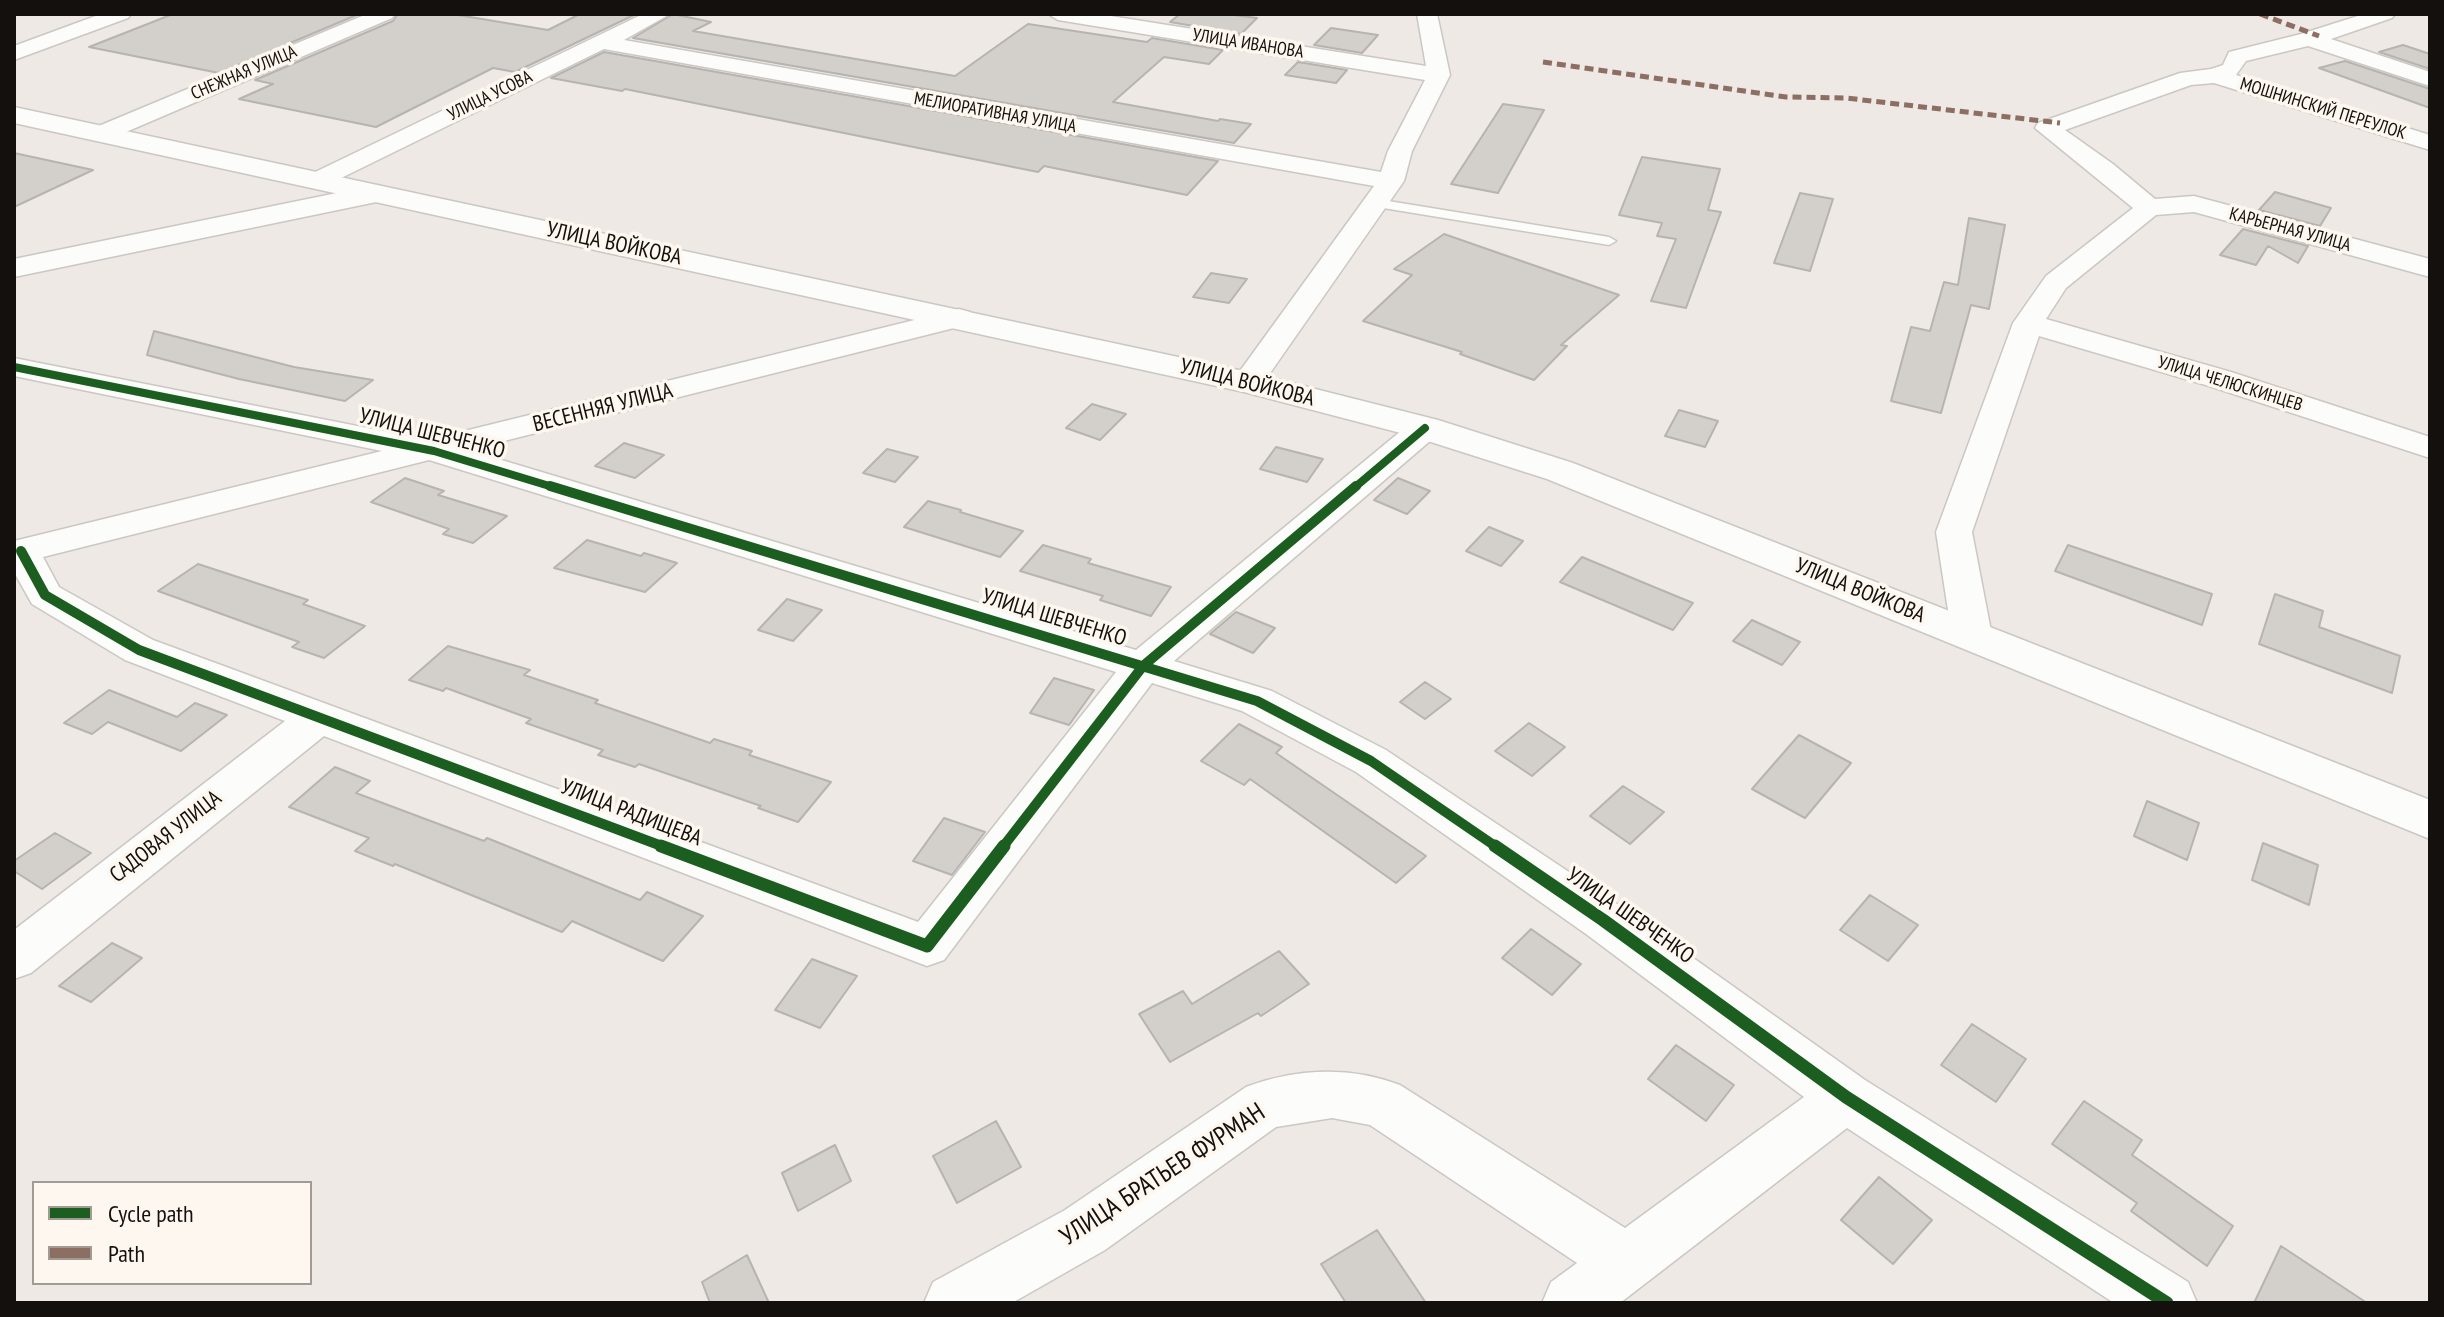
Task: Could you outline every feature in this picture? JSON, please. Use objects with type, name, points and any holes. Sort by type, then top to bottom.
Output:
[{"type":"main road","name":"УЛИЦА ВОЙКОВА","points":[[14,115],[1248,382],[1425,428],[1560,471],[2430,820]]},
{"type":"main road","points":[[14,268],[376,194]]},
{"type":"street","points":[[14,53],[121,14]]},
{"type":"street","name":"СНЕЖНАЯ УЛИЦА","points":[[103,133],[385,14]]},
{"type":"street","name":"УЛИЦА УСОВА","points":[[320,179],[660,14]]},
{"type":"street","name":"УЛИЦА ИВАНОВА","points":[[1058,14],[1439,75]]},
{"type":"street","points":[[1248,382],[1391,181],[1400,151],[1439,75],[1427,14]]},
{"type":"street","points":[[1972,636],[1954,532],[2028,323],[2056,282],[2149,208],[2104,169],[2047,128],[2188,78],[2215,76],[2232,69],[2237,57],[2309,39],[2385,14]]},
{"type":"street","points":[[2309,39],[2430,79]]},
{"type":"street","name":"МЕЛИОРАТИВНАЯ УЛИЦА","points":[[599,42],[1391,181]]},
{"type":"street","name":"МОШНИНСКИЙ ПЕРЕУЛОК","points":[[2215,76],[2430,143]]},
{"type":"street","name":"КАРЬЕРНАЯ УЛИЦА","points":[[2149,208],[2194,204],[2430,268]]},
{"type":"street","name":"ВЕСЕННЯЯ УЛИЦА","points":[[17,552],[434,451],[959,318]]},
{"type":"street","name":"УЛИЦА ЧЕЛЮСКИНЦЕВ","points":[[2028,323],[2220,379],[2430,448]]},
{"type":"street","name":"УЛИЦА ШЕВЧЕНКО","points":[[14,367],[434,451],[1257,701],[1371,761],[1603,920],[1846,1097],[2167,1303]]},
{"type":"street","points":[[1143,666],[1425,428]]},
{"type":"street","name":"УЛИЦА РАДИЩЕВА","points":[[17,552],[45,595],[139,650],[927,946],[1143,666]]},
{"type":"street","name":"САДОВАЯ УЛИЦА","points":[[14,958],[319,717]]},
{"type":"street","name":"УЛИЦА БРАТЬЕВ ФУРМАН","points":[[954,1303],[1085,1230],[1265,1104],[1332,1094],[1381,1102],[1625,1261]]},
{"type":"street","points":[[1572,1303],[1846,1097]]},
{"type":"lane","points":[[1376,203],[1609,241]]},
{"type":"building","points":[[173,14],[359,14],[219,73],[89,47]]},
{"type":"building","points":[[398,14],[452,14],[548,30],[580,14],[636,14],[515,72],[493,68],[376,127],[239,99],[273,84],[255,80],[393,21]]},
{"type":"building","points":[[673,14],[711,22],[693,31],[955,76],[1028,24],[1147,42],[1152,38],[1223,50],[1209,64],[1164,57],[1113,102],[1251,124],[1234,143],[633,38]]},
{"type":"building","points":[[1180,14],[1257,18],[1241,34],[1170,22]]},
{"type":"building","points":[[1331,28],[1378,35],[1362,53],[1314,45]]},
{"type":"building","points":[[2403,45],[2430,54],[2430,69],[2379,52]]},
{"type":"building","points":[[604,52],[1218,161],[1187,195],[1044,166],[1038,172],[625,89],[622,91],[551,78]]},
{"type":"building","points":[[2345,61],[2430,89],[2430,108],[2319,68]]},
{"type":"building","points":[[1298,62],[1347,70],[1336,83],[1285,75]]},
{"type":"building","points":[[1503,104],[1544,110],[1498,193],[1451,184]]},
{"type":"building","points":[[14,153],[93,170],[14,207]]},
{"type":"building","points":[[1642,157],[1720,169],[1708,210],[1721,212],[1686,308],[1651,301],[1676,239],[1657,236],[1662,223],[1619,215]]},
{"type":"building","points":[[2275,192],[2331,208],[2320,226],[2259,210]]},
{"type":"building","points":[[1800,193],[1833,199],[1810,271],[1774,263]]},
{"type":"building","points":[[1969,218],[2005,225],[1989,309],[1971,305],[1941,413],[1891,401],[1911,327],[1930,331],[1944,282],[1958,285]]},
{"type":"building","points":[[2243,229],[2308,246],[2298,263],[2268,246],[2256,265],[2220,255]]},
{"type":"building","points":[[1444,234],[1619,295],[1561,345],[1567,346],[1534,380],[1460,354],[1462,352],[1363,321],[1412,275],[1394,269]]},
{"type":"building","points":[[1211,273],[1247,279],[1229,303],[1193,297]]},
{"type":"building","points":[[154,331],[294,367],[373,380],[345,401],[239,379],[147,355]]},
{"type":"building","points":[[1092,404],[1126,414],[1100,440],[1066,428]]},
{"type":"building","points":[[1679,410],[1718,421],[1705,447],[1665,436]]},
{"type":"building","points":[[624,443],[664,455],[635,478],[595,466]]},
{"type":"building","points":[[1276,447],[1323,459],[1307,482],[1260,469]]},
{"type":"building","points":[[887,449],[918,457],[895,482],[863,473]]},
{"type":"building","points":[[405,478],[444,491],[438,495],[507,516],[473,543],[443,534],[449,529],[371,502]]},
{"type":"building","points":[[1398,478],[1430,491],[1407,514],[1374,500]]},
{"type":"building","points":[[928,501],[1023,531],[1000,557],[904,527]]},
{"type":"building","points":[[1489,527],[1523,541],[1501,566],[1466,551]]},
{"type":"building","points":[[587,540],[677,563],[645,592],[554,568]]},
{"type":"building","points":[[1043,545],[1091,559],[1088,563],[1171,587],[1151,616],[1100,600],[1103,596],[1020,571]]},
{"type":"building","points":[[2068,545],[2212,594],[2202,625],[2055,571]]},
{"type":"building","points":[[1582,557],[1693,603],[1673,630],[1560,582]]},
{"type":"building","points":[[198,564],[308,600],[303,604],[365,626],[324,658],[292,647],[299,642],[158,591]]},
{"type":"building","points":[[2275,594],[2323,611],[2319,627],[2400,656],[2392,693],[2259,644]]},
{"type":"building","points":[[787,599],[822,610],[793,641],[758,630]]},
{"type":"building","points":[[1236,612],[1275,628],[1253,653],[1210,634]]},
{"type":"building","points":[[1752,620],[1800,642],[1782,665],[1733,641]]},
{"type":"building","points":[[448,646],[530,670],[524,675],[598,700],[595,703],[710,743],[714,739],[752,751],[749,755],[831,782],[798,822],[639,764],[635,767],[598,755],[603,750],[526,723],[531,719],[446,688],[443,691],[409,680]]},
{"type":"building","points":[[1054,678],[1094,690],[1069,725],[1030,713]]},
{"type":"building","points":[[1425,682],[1451,699],[1425,719],[1400,702]]},
{"type":"building","points":[[109,690],[177,717],[195,703],[227,715],[181,751],[108,722],[92,734],[64,723]]},
{"type":"building","points":[[1529,723],[1565,747],[1532,776],[1495,751]]},
{"type":"building","points":[[1239,724],[1282,747],[1276,753],[1426,856],[1396,883],[1250,779],[1244,785],[1201,761]]},
{"type":"building","points":[[1799,735],[1851,763],[1805,818],[1752,789]]},
{"type":"building","points":[[335,767],[370,781],[356,793],[484,841],[487,838],[640,900],[647,892],[703,916],[663,961],[572,921],[562,932],[395,864],[393,866],[355,851],[369,838],[289,807]]},
{"type":"building","points":[[1623,786],[1664,812],[1630,844],[1590,816]]},
{"type":"building","points":[[2147,801],[2199,823],[2187,860],[2134,836]]},
{"type":"building","points":[[944,818],[985,832],[952,875],[913,861]]},
{"type":"building","points":[[55,833],[91,853],[42,889],[14,871],[14,861]]},
{"type":"building","points":[[2263,843],[2318,865],[2309,905],[2252,880]]},
{"type":"building","points":[[1870,895],[1918,925],[1888,961],[1840,930]]},
{"type":"building","points":[[1531,929],[1581,964],[1552,995],[1502,958]]},
{"type":"building","points":[[112,943],[142,958],[91,1002],[59,986]]},
{"type":"building","points":[[1279,951],[1309,984],[1261,1016],[1258,1013],[1170,1062],[1139,1014],[1183,991],[1192,1004]]},
{"type":"building","points":[[812,959],[857,976],[820,1028],[775,1010]]},
{"type":"building","points":[[1972,1024],[2026,1059],[1996,1102],[1941,1065]]},
{"type":"building","points":[[1676,1045],[1734,1085],[1706,1121],[1648,1079]]},
{"type":"building","points":[[2084,1101],[2142,1140],[2132,1155],[2233,1226],[2207,1266],[2131,1211],[2137,1203],[2052,1144]]},
{"type":"building","points":[[996,1121],[1021,1167],[957,1203],[933,1156]]},
{"type":"building","points":[[835,1145],[851,1181],[798,1211],[782,1173]]},
{"type":"building","points":[[1879,1177],[1932,1220],[1893,1264],[1841,1220]]},
{"type":"building","points":[[1377,1230],[1426,1303],[1346,1303],[1321,1264]]},
{"type":"building","points":[[2281,1246],[2367,1303],[2254,1303]]},
{"type":"building","points":[[747,1255],[769,1303],[710,1303],[702,1282]]},
{"type":"marked path","points":[[2260,14],[2319,36]]},
{"type":"marked path","points":[[1543,62],[1786,97],[1846,98],[2060,123]]},
{"type":"cycle path","points":[[14,367],[434,451],[1257,701],[1371,761],[1603,920],[1846,1097],[2167,1303]]},
{"type":"cycle path","points":[[21,551],[45,595],[139,650],[927,946],[1143,666],[1425,428]]}]
